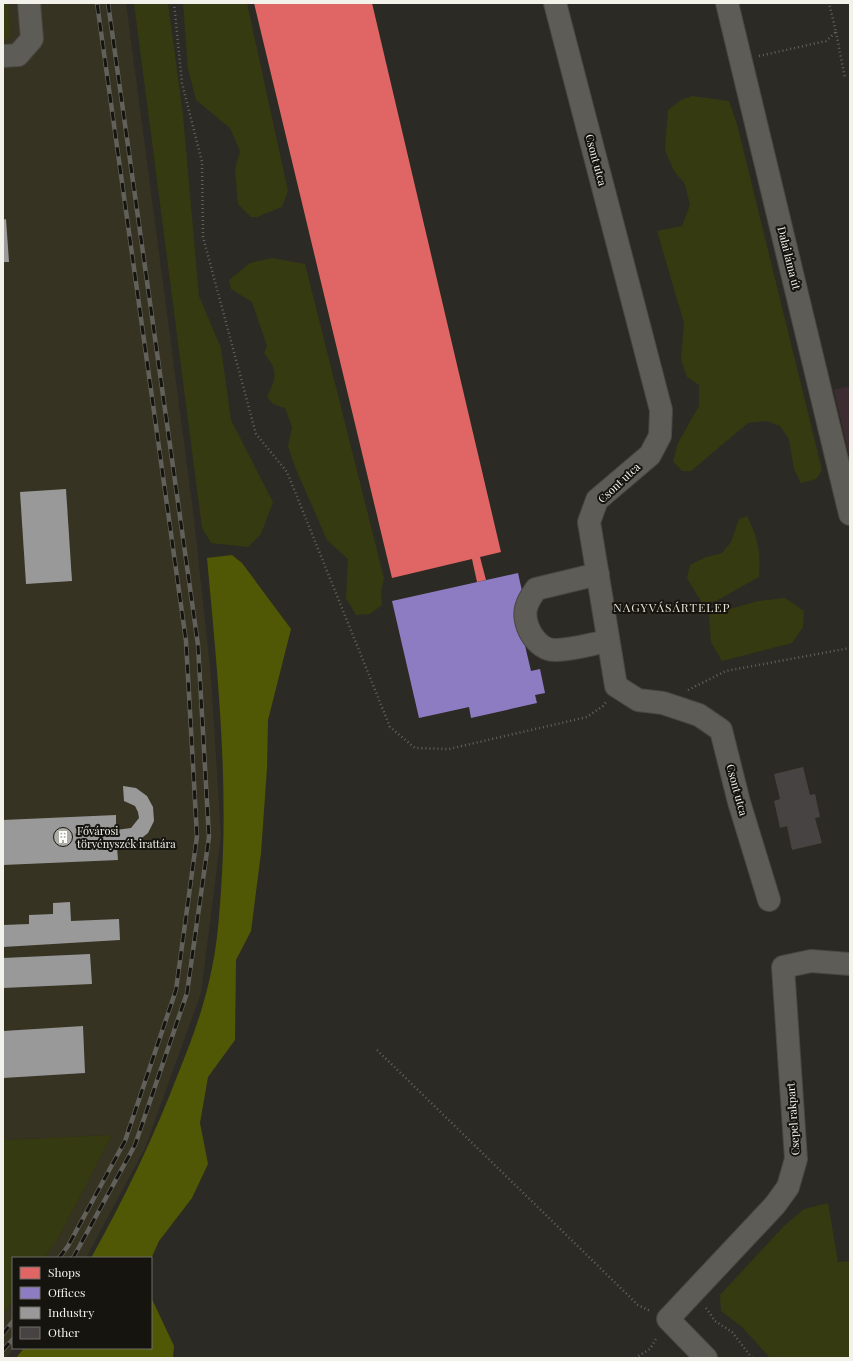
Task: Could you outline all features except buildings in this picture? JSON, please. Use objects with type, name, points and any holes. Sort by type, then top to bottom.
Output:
[{"type":"lane","points":[[3,56],[18,55],[32,40],[29,3]]},
{"type":"lane","name":"Csont utca","points":[[555,3],[661,410],[660,436],[650,455],[597,500],[589,522],[616,686],[638,700],[663,703],[699,715],[721,730],[739,802],[769,900]]},
{"type":"lane","name":"Dalai láma út","points":[[727,3],[850,514]]},
{"type":"lane","points":[[598,574],[536,589],[526,605],[525,615],[531,635],[539,644],[554,651],[608,641]]},
{"type":"lane","name":"Csepel rakpart","points":[[668,1319],[775,1205],[788,1187],[796,1159],[783,967],[811,961],[850,964]]},
{"type":"lane","points":[[668,1319],[706,1358]]},
{"type":"path","points":[[174,3],[182,83],[202,162],[203,237],[256,434],[287,472],[390,727],[415,748],[449,749],[587,717],[603,706],[616,686]]},
{"type":"path","points":[[829,3],[845,78]]},
{"type":"path","points":[[741,61],[826,41],[836,32]]},
{"type":"path","points":[[663,703],[726,671],[850,648]]},
{"type":"path","points":[[377,1050],[638,1305],[668,1319],[650,1349],[635,1358]]},
{"type":"path","points":[[707,1304],[706,1310],[715,1321],[732,1332],[752,1358]]},
{"type":"shaded area","points":[[3,3],[126,3],[194,518],[211,677],[221,836],[201,993],[145,1148],[87,1257],[45,1257],[58,1239],[112,1135],[3,1140]]},
{"type":"shaded area","points":[[850,386],[850,459],[834,390]]},
{"type":"shaded area","points":[[12,1302],[12,1349],[14,1349],[5,1358],[3,1358],[3,1315]]},
{"type":"green space","points":[[3,3],[8,3],[10,38],[3,39]]},
{"type":"green space","points":[[134,3],[168,3],[183,115],[199,296],[221,348],[231,420],[273,502],[261,534],[248,547],[211,543],[202,528]]},
{"type":"green space","points":[[183,3],[247,3],[288,191],[282,207],[257,217],[251,217],[238,204],[235,169],[240,151],[230,128],[196,100],[188,69]]},
{"type":"green space","points":[[692,96],[729,101],[737,124],[822,470],[816,479],[801,483],[794,469],[789,439],[780,426],[767,421],[748,423],[691,471],[682,471],[673,461],[678,443],[699,406],[699,385],[687,377],[681,359],[684,323],[657,231],[682,226],[690,205],[685,184],[674,171],[665,150],[668,110],[681,100]]},
{"type":"green space","points":[[272,258],[305,264],[384,578],[381,592],[382,605],[370,614],[356,615],[346,598],[348,559],[327,540],[295,467],[288,446],[292,427],[285,408],[273,404],[267,397],[273,384],[274,369],[264,353],[267,346],[252,302],[231,289],[229,280],[250,263]]},
{"type":"green space","points":[[747,516],[754,531],[758,545],[760,560],[759,577],[716,601],[702,603],[687,578],[690,565],[706,557],[722,553],[731,542],[739,519]]},
{"type":"green space","points":[[232,555],[242,563],[291,629],[268,720],[267,768],[261,853],[251,931],[236,960],[235,1040],[208,1077],[200,1123],[208,1164],[192,1198],[159,1241],[152,1257],[92,1257],[138,1168],[169,1098],[188,1050],[204,1002],[214,955],[220,901],[224,807],[221,724],[207,558]]},
{"type":"green space","points":[[785,598],[804,611],[803,627],[792,643],[722,661],[711,642],[709,615],[758,601]]},
{"type":"green space","points":[[112,1135],[58,1239],[45,1257],[12,1257],[12,1302],[3,1315],[3,1140]]},
{"type":"green space","points":[[828,1203],[838,1262],[850,1261],[850,1358],[770,1358],[743,1328],[721,1311],[720,1295],[784,1226],[804,1209]]},
{"type":"green space","points":[[152,1299],[174,1346],[173,1358],[16,1358],[23,1349],[152,1349]]},
{"type":"railway","points":[[60,1257],[68,1246],[125,1141],[176,990],[197,836],[186,641],[97,3]]},
{"type":"railway","points":[[74,1257],[135,1145],[187,993],[209,837],[198,645],[108,3]]},
{"type":"railway","points":[[3,1334],[12,1322]]},
{"type":"railway","points":[[3,1350],[12,1340]]},
{"type":"place","name":"Fővárosi törvényszék irattára","points":[[63,837]]},
{"type":"district","name":"NAGYVÁSÁRTELEP","points":[[672,608]]}]
